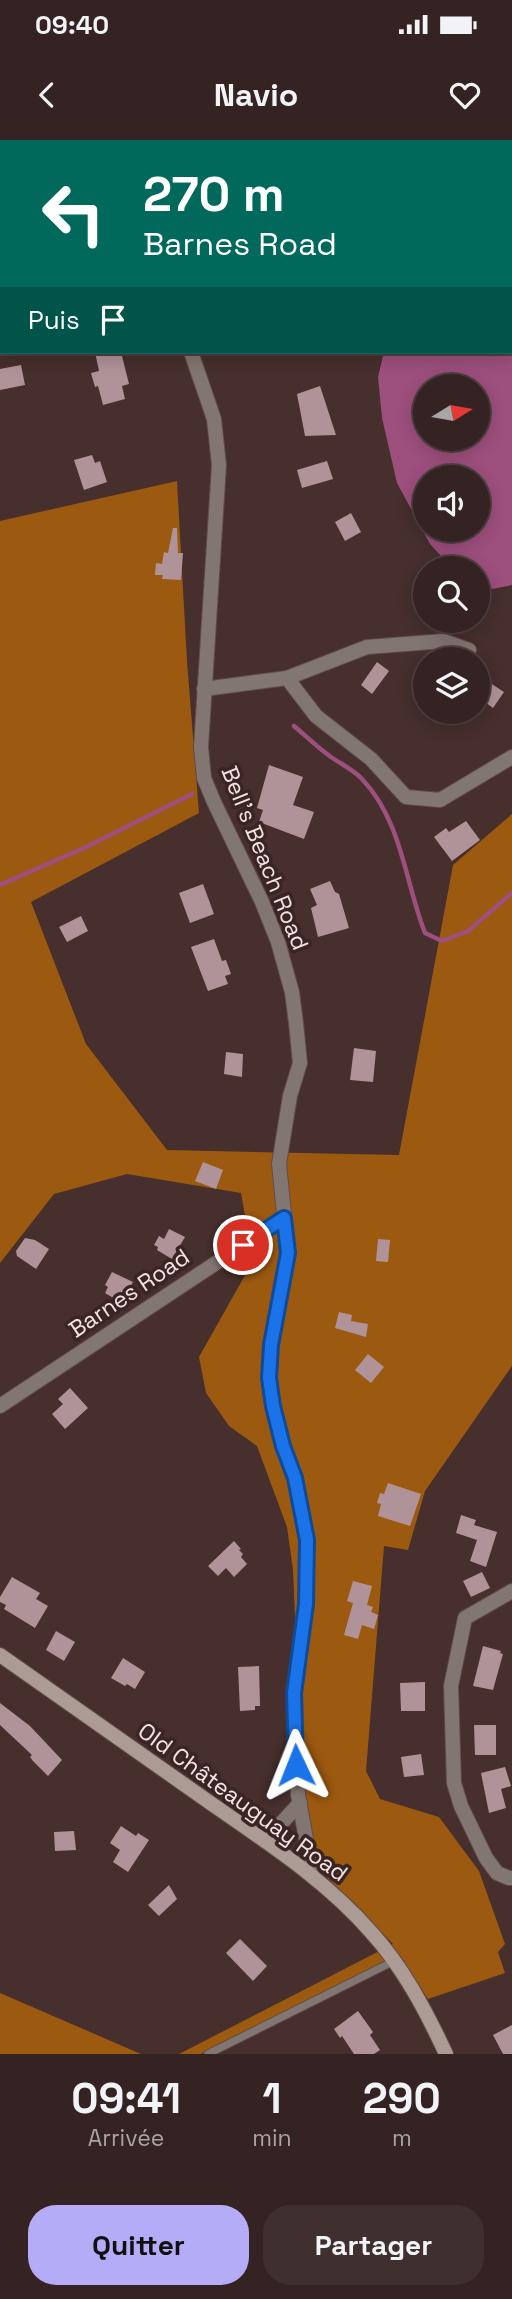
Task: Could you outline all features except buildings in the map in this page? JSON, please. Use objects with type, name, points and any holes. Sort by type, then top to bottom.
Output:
[{"type":"street","name":"Bell's Beach Road","points":[[192,354],[214,419],[219,465],[201,747],[204,778],[262,901],[278,942],[293,996],[300,1063],[290,1096],[279,1164],[288,1253],[271,1345],[269,1378],[273,1406],[283,1446],[295,1478],[307,1540],[306,1604],[294,1693],[296,1765],[313,1877]]},
{"type":"street","points":[[204,689],[287,678],[367,647],[444,641],[461,647]]},
{"type":"street","points":[[287,678],[316,716],[371,759],[407,797],[440,800],[512,757]]},
{"type":"street","name":"Barnes Road","points":[[0,1406],[284,1218]]},
{"type":"street","points":[[512,1591],[465,1618],[451,1686],[453,1770],[461,1806],[491,1865],[497,1873],[512,1878]]},
{"type":"street","name":"Old Châteauguay Road","points":[[0,1655],[313,1877],[371,1931],[394,1961],[414,1990],[446,2054]]},
{"type":"street","points":[[265,1841],[300,1803]]},
{"type":"lane","points":[[208,2054],[394,1961]]},
{"type":"shaded area","points":[[384,354],[512,354],[512,585],[490,588],[490,556],[441,556],[429,542],[490,542],[490,465],[413,465],[413,513],[397,483],[382,418],[378,377]]},
{"type":"shaded area","points":[[177,481],[199,813],[31,902],[86,1044],[167,1150],[399,1155],[453,865],[512,814],[512,1366],[425,1491],[408,1550],[384,1546],[366,1771],[380,1799],[439,1817],[479,1871],[505,1944],[498,1952],[505,1973],[428,1999],[399,1954],[201,2054],[179,2054],[393,1944],[319,1869],[303,1807],[293,1570],[287,1527],[257,1446],[229,1426],[206,1393],[199,1357],[253,1261],[241,1193],[127,1174],[54,1194],[0,1263],[0,521]]},
{"type":"shaded area","points":[[0,1993],[141,2054],[0,2054]]},
{"type":"waterway","points":[[294,726],[359,776],[375,796],[394,833],[425,933],[442,941],[468,931],[512,893]]},
{"type":"waterway","points":[[0,885],[84,848],[192,794]]},
{"type":"route","points":[[243,1245],[284,1218],[288,1253],[271,1345],[269,1378],[273,1406],[283,1446],[295,1478],[307,1540],[306,1604],[294,1693],[296,1765]]}]
